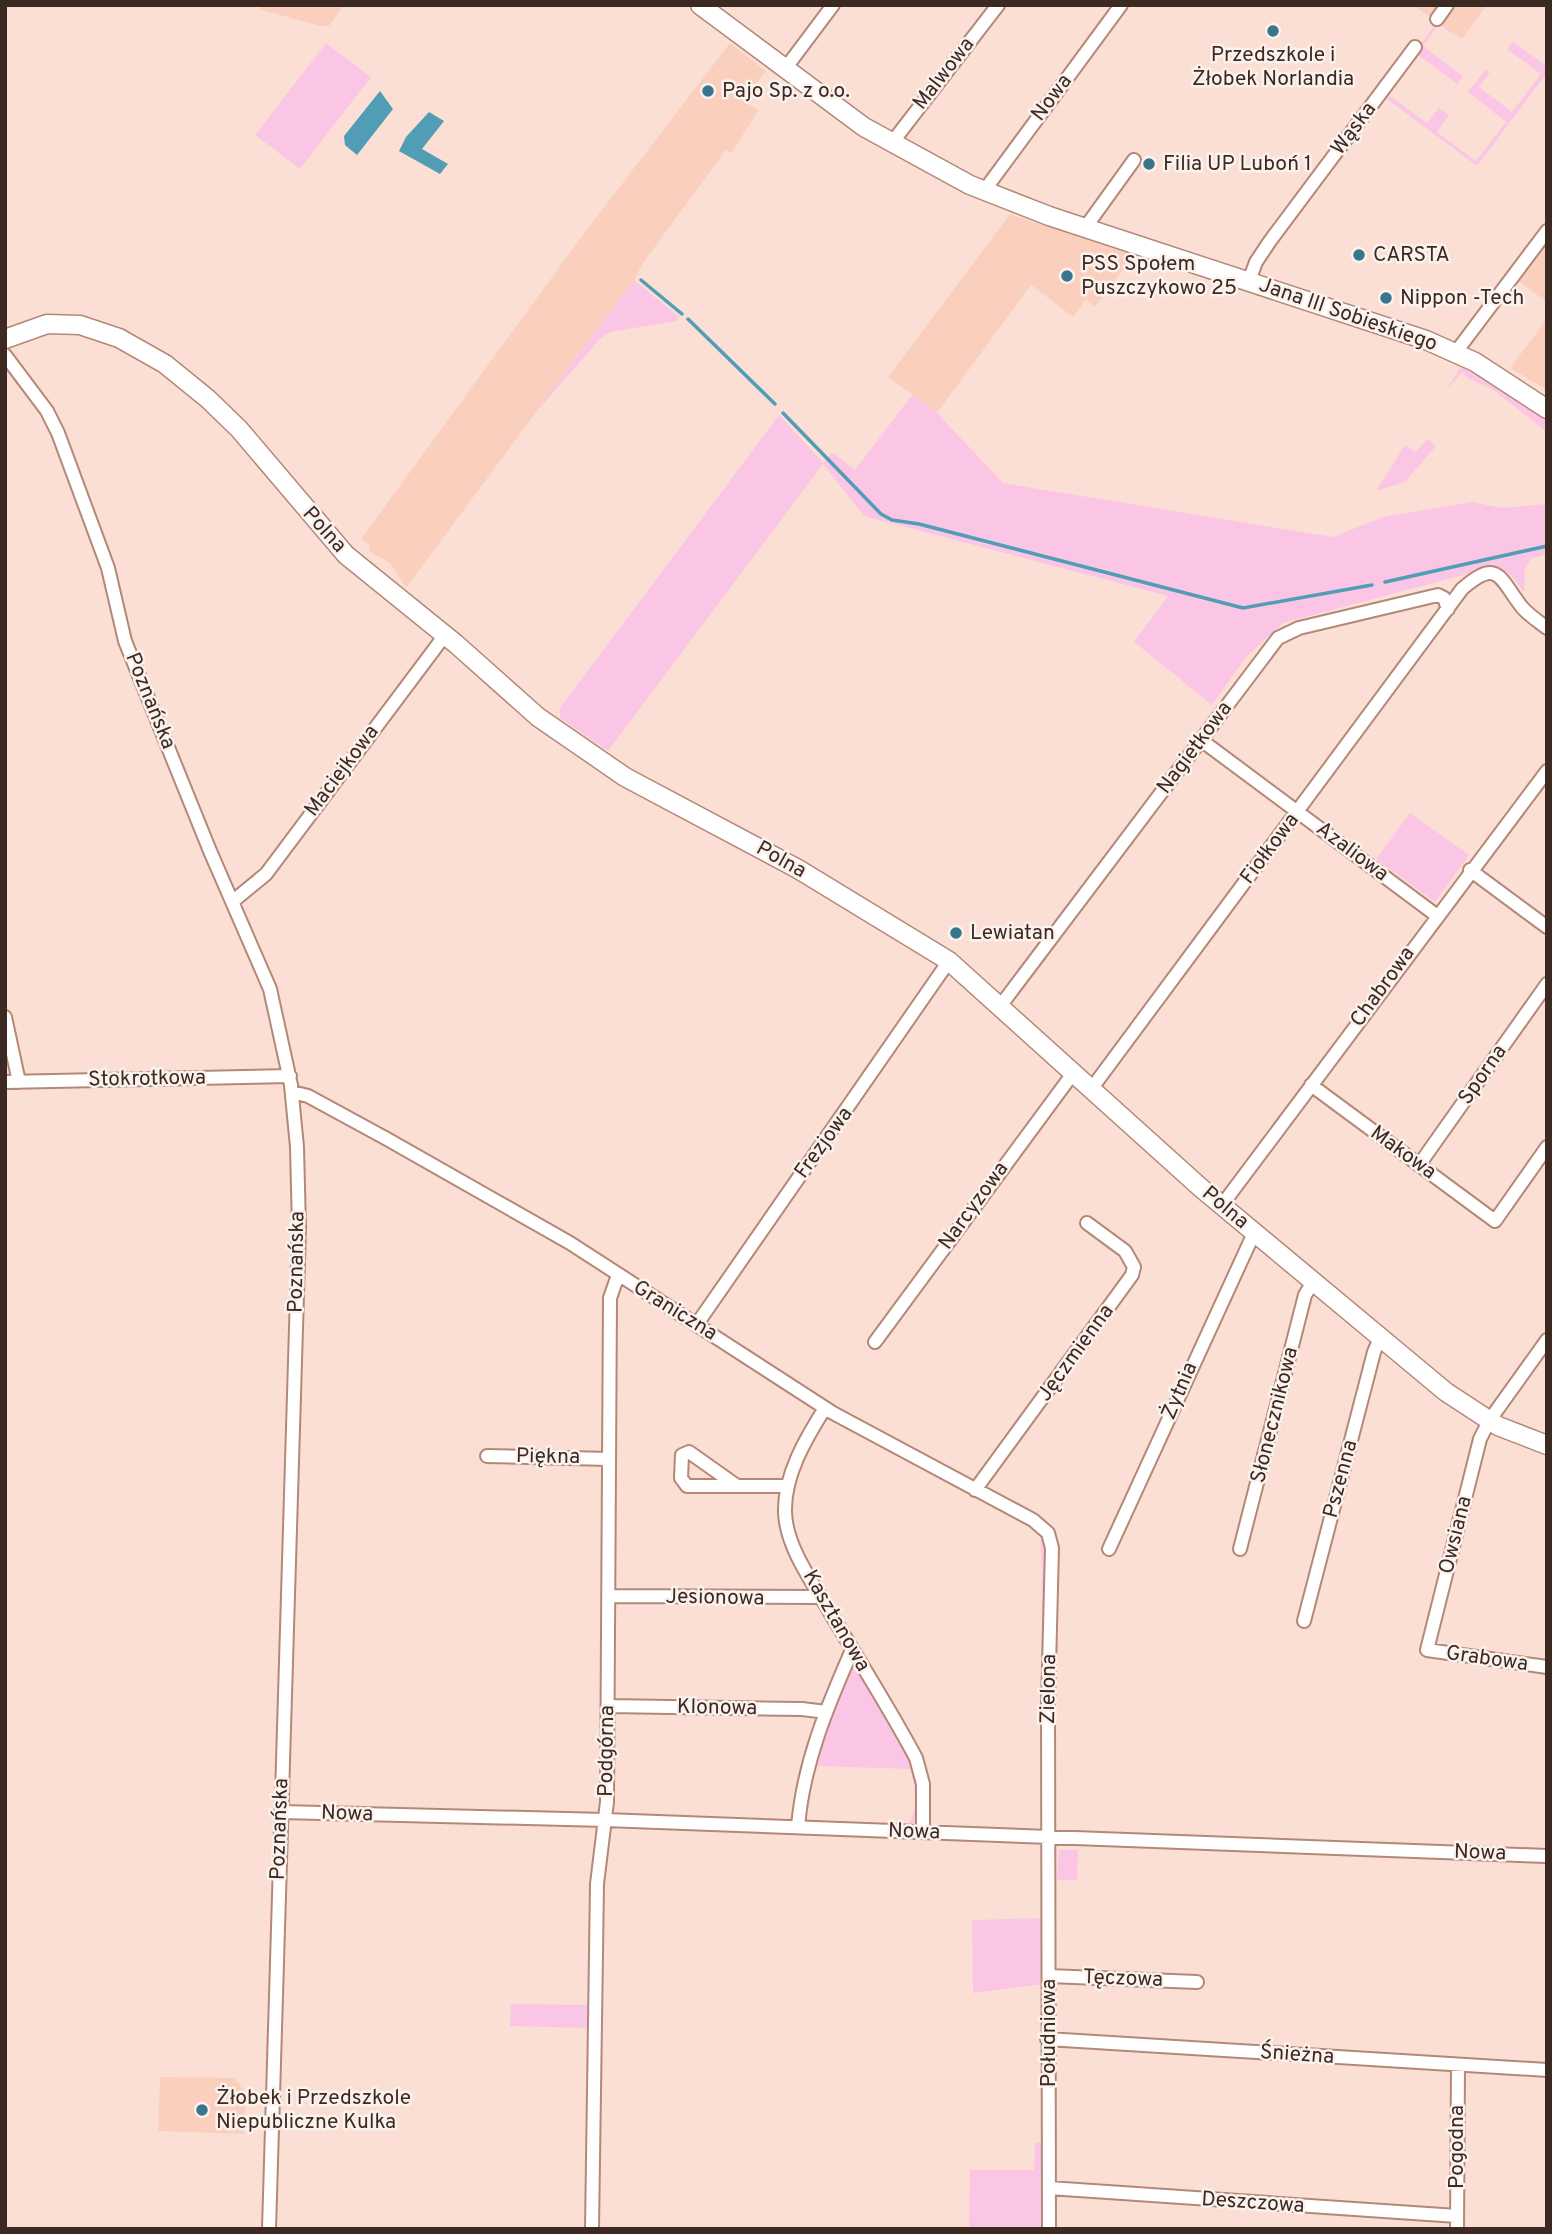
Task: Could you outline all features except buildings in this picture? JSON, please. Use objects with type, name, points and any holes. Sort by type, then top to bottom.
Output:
[{"type":"street","name":"Jana III Sobieskiego","points":[[700,5],[891,144],[984,191],[1085,229],[1249,281],[1457,352],[1547,409]]},
{"type":"street","points":[[785,69],[833,5]]},
{"type":"street","name":"Malwowa","points":[[891,144],[998,5]]},
{"type":"street","name":"Nowa","points":[[984,191],[1121,5]]},
{"type":"street","points":[[1437,19],[1447,5]]},
{"type":"street","name":"Wąska","points":[[1249,281],[1256,262],[1270,242],[1415,47]]},
{"type":"street","points":[[1085,229],[1134,160]]},
{"type":"street","points":[[1457,352],[1547,231]]},
{"type":"street","name":"Polna","points":[[5,339],[47,324],[80,325],[119,338],[159,360],[208,399],[239,429],[341,550],[445,635],[531,711],[603,763],[667,801],[798,869],[949,961],[1254,1233],[1456,1400],[1489,1421],[1547,1445]]},
{"type":"street","name":"Poznańska","points":[[5,355],[51,418],[71,466],[108,568],[122,634],[270,989],[290,1076],[299,1228],[269,2229]]},
{"type":"street","name":"Fiołkowa","points":[[1092,1088],[1448,609],[1473,580],[1492,572],[1503,577],[1521,607],[1547,628]]},
{"type":"street","name":"Nagietkowa","points":[[1001,1005],[1267,650],[1286,632],[1438,595],[1444,598],[1448,609]]},
{"type":"street","name":"Maciejkowa","points":[[232,902],[266,874],[445,635]]},
{"type":"street","name":"Azaliowa","points":[[1201,740],[1436,915]]},
{"type":"street","name":"Chabrowa","points":[[1222,1205],[1436,915],[1547,771]]},
{"type":"street","points":[[1470,870],[1547,927]]},
{"type":"street","name":"Frezjowa","points":[[697,1324],[949,961]]},
{"type":"street","name":"Sporna","points":[[1419,1165],[1547,984]]},
{"type":"street","points":[[5,1017],[19,1082]]},
{"type":"street","name":"Narcyzowa","points":[[876,1342],[1074,1072]]},
{"type":"street","name":"Stokrotkowa","points":[[5,1082],[290,1076]]},
{"type":"street","name":"Makowa","points":[[1311,1085],[1495,1221],[1547,1147]]},
{"type":"street","name":"Graniczna","points":[[292,1092],[307,1096],[387,1139],[569,1243],[825,1408],[1039,1523],[1051,1540]]},
{"type":"street","name":"Jęczmienna","points":[[975,1490],[1132,1275],[1134,1267],[1125,1251],[1087,1223]]},
{"type":"street","name":"Żytnia","points":[[1109,1549],[1254,1233]]},
{"type":"street","name":"Podgórna","points":[[592,2229],[597,1884],[605,1820],[608,1706],[610,1298],[618,1275]]},
{"type":"street","name":"Słonecznikowa","points":[[1240,1549],[1305,1295],[1313,1282]]},
{"type":"street","name":"Pszenna","points":[[1304,1622],[1373,1356],[1380,1338]]},
{"type":"street","name":"Owsiana","points":[[1427,1650],[1475,1456],[1489,1421],[1547,1340]]},
{"type":"street","name":"Kasztanowa","points":[[825,1408],[788,1486],[785,1515],[789,1533],[821,1597],[920,1766],[923,1784],[923,1832]]},
{"type":"street","name":"Piękna","points":[[487,1456],[610,1459]]},
{"type":"street","points":[[737,1486],[788,1486]]},
{"type":"street","name":"Zielona","points":[[1049,1838],[1051,1540]]},
{"type":"street","name":"Jesionowa","points":[[609,1597],[821,1597]]},
{"type":"street","points":[[798,1827],[804,1778],[826,1712],[852,1650]]},
{"type":"street","name":"Grabowa","points":[[1427,1650],[1547,1667]]},
{"type":"street","name":"Klonowa","points":[[608,1706],[802,1709],[826,1712]]},
{"type":"street","name":"Nowa","points":[[281,1812],[605,1820],[1547,1856]]},
{"type":"street","name":"Południowa","points":[[1049,1838],[1049,2229]]},
{"type":"street","name":"Tęczowa","points":[[1049,1976],[1196,1982]]},
{"type":"street","name":"Śnieżna","points":[[1047,2039],[1547,2070]]},
{"type":"street","name":"Pogodna","points":[[1457,2222],[1458,2065]]},
{"type":"street","name":"Deszczowa","points":[[1049,2188],[1457,2222]]},
{"type":"shaded area","points":[[262,5],[344,5],[329,26],[319,26],[259,9]]},
{"type":"shaded area","points":[[1412,5],[1487,5],[1462,39]]},
{"type":"shaded area","points":[[1438,21],[1461,40],[1439,24],[1423,46],[1463,76],[1457,84],[1417,54],[1387,94],[1427,123],[1439,108],[1449,115],[1437,132],[1476,161],[1506,122],[1468,92],[1486,69],[1490,72],[1479,87],[1512,112],[1541,74],[1507,49],[1513,42],[1547,66],[1547,73],[1477,166],[1383,96]]},
{"type":"shaded area","points":[[326,43],[371,77],[300,169],[255,135]]},
{"type":"shaded area","name":"Pajo Sp. z o.o.","points":[[730,43],[766,71],[743,101],[759,110],[731,153],[726,150],[643,263],[634,280],[406,588],[391,564],[369,551],[369,545],[361,539],[585,232]]},
{"type":"shaded area","points":[[1010,214],[1134,255],[1095,307],[1086,300],[1073,317],[1031,285],[937,413],[888,377]]},
{"type":"shaded area","points":[[1547,243],[1547,302],[1518,281]]},
{"type":"shaded area","points":[[634,280],[679,317],[676,321],[610,332],[601,338],[531,418]]},
{"type":"shaded area","points":[[1547,319],[1547,390],[1510,368]]},
{"type":"shaded area","points":[[1461,367],[1493,384],[1547,421],[1547,432],[1492,389],[1469,379],[1462,372],[1445,392]]},
{"type":"shaded area","points":[[912,395],[937,413],[1003,483],[1333,537],[1383,517],[1472,502],[1502,508],[1547,504],[1547,554],[1532,558],[1525,568],[1524,592],[1511,575],[1497,566],[1283,623],[1247,656],[1212,705],[1134,642],[1168,596],[864,516],[823,464],[608,751],[560,718],[560,708],[779,415],[823,463],[832,452],[855,470]]},
{"type":"shaded area","points":[[1427,439],[1436,446],[1405,482],[1376,491],[1405,445],[1416,452]]},
{"type":"shaded area","points":[[1410,813],[1469,855],[1435,902],[1376,859]]},
{"type":"shaded area","points":[[1033,1527],[1042,1533],[1046,1548],[1041,1809],[1042,1570],[1040,1534]]},
{"type":"shaded area","points":[[857,1668],[890,1720],[911,1766],[917,1788],[918,1807],[914,1823],[909,1823],[915,1804],[915,1789],[910,1769],[817,1766],[809,1783],[828,1721],[849,1670]]},
{"type":"shaded area","points":[[1059,1850],[1078,1850],[1077,1880],[1057,1880]]},
{"type":"shaded area","points":[[1046,1918],[1044,1984],[973,1993],[972,1920]]},
{"type":"shaded area","points":[[511,2004],[589,2005],[588,2028],[510,2026]]},
{"type":"shaded area","name":"Żłobek i Przedszkole Niepubliczne Kulka","points":[[160,2077],[234,2078],[246,2093],[244,2134],[158,2131]]},
{"type":"shaded area","points":[[1045,2142],[1045,2229],[969,2229],[970,2170],[1034,2170],[1035,2143]]},
{"type":"water","points":[[380,91],[393,109],[357,155],[345,145],[344,136]]},
{"type":"water","points":[[429,112],[444,121],[422,149],[448,164],[440,174],[399,151],[406,137]]},
{"type":"waterway","points":[[641,280],[682,314]]},
{"type":"waterway","points":[[688,319],[775,404]]},
{"type":"waterway","points":[[783,413],[881,514],[892,520],[919,524],[1243,608],[1372,585]]},
{"type":"waterway","points":[[1385,582],[1547,546]]},
{"type":"place","name":"Przedszkole i Żłobek Norlandia","points":[[1273,31]]},
{"type":"place","name":"Pajo Sp. z o.o.","points":[[708,91]]},
{"type":"place","name":"Filia UP Luboń 1","points":[[1149,164]]},
{"type":"place","name":"CARSTA","points":[[1359,255]]},
{"type":"place","name":"PSS Społem Puszczykowo 25","points":[[1067,276]]},
{"type":"place","name":"Nippon -Tech","points":[[1386,298]]},
{"type":"place","name":"Lewiatan","points":[[956,933]]},
{"type":"place","name":"Żłobek i Przedszkole Niepubliczne Kulka","points":[[202,2110]]}]
